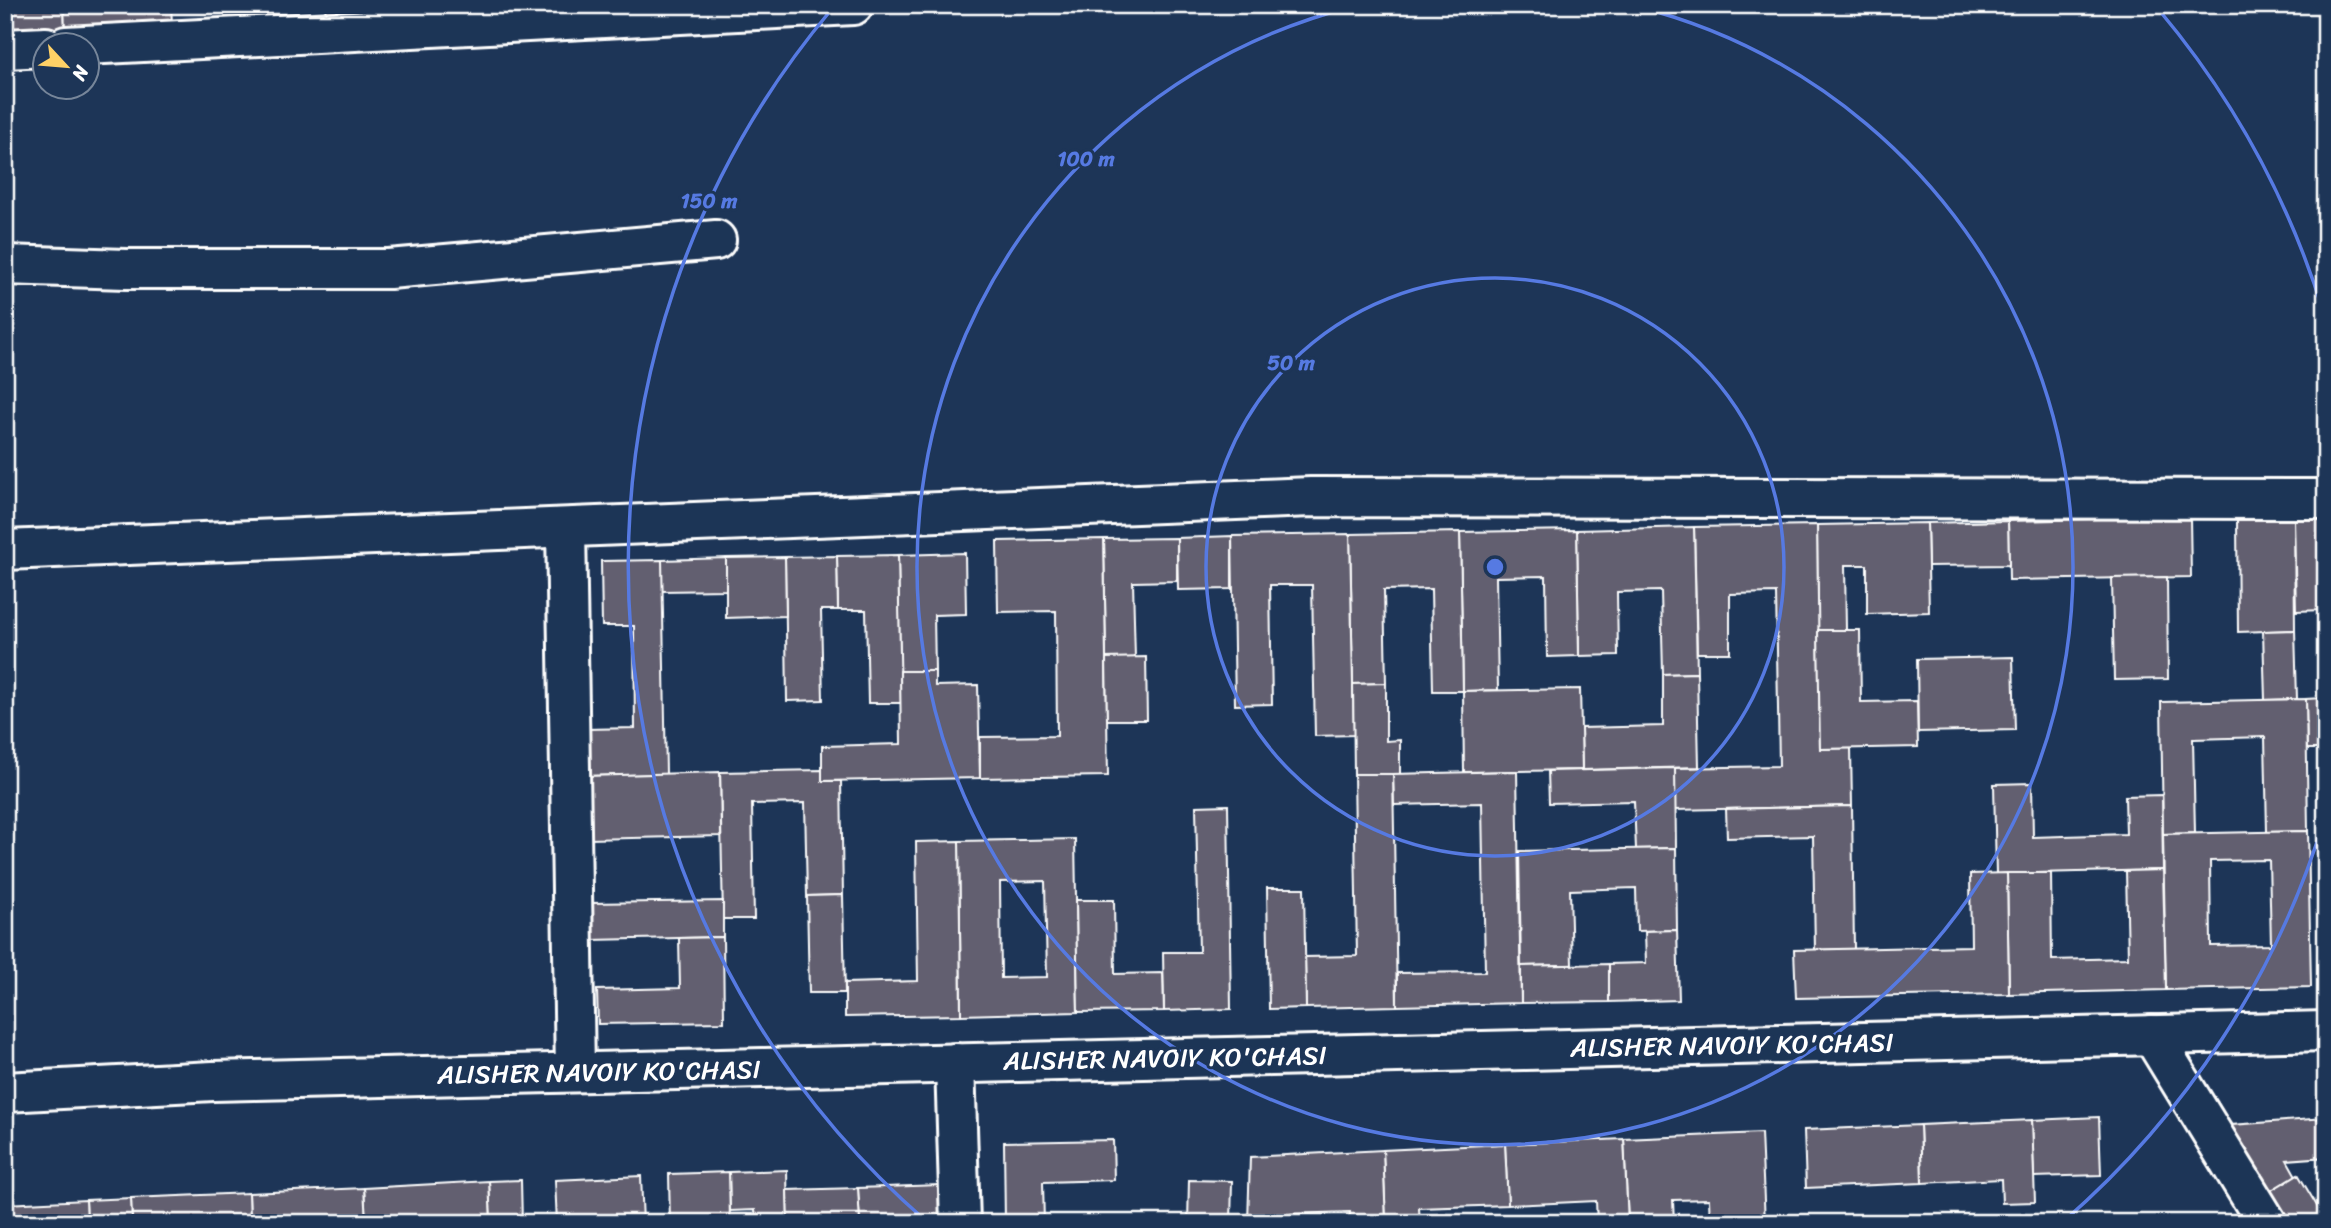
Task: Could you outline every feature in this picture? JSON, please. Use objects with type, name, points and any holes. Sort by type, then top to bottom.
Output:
[{"type":"street","points":[[102,42],[307,19],[853,5]]},
{"type":"street","points":[[5,49],[32,48]]},
{"type":"street","points":[[5,265],[126,269],[388,269],[716,240]]},
{"type":"street","points":[[5,550],[1311,497],[2326,499]]},
{"type":"street","points":[[566,528],[575,1072]]},
{"type":"street","name":"ALISHER NAVOIY KO'CHASI","points":[[5,1092],[213,1081],[2326,1031]]},
{"type":"street","points":[[2152,1035],[2267,1223]]},
{"type":"street","points":[[955,1063],[960,1223]]},
{"type":"building","points":[[5,5],[64,5],[65,29],[5,32]]},
{"type":"building","points":[[64,5],[171,5],[172,24],[65,29]]},
{"type":"building","points":[[325,5],[441,5],[441,7],[326,17]]},
{"type":"building","points":[[2190,517],[2191,577],[2009,580],[2008,521]]},
{"type":"building","points":[[2294,519],[2326,519],[2326,548],[2322,548],[2323,610],[2296,611]]},
{"type":"building","points":[[2294,519],[2295,630],[2238,632],[2237,520]]},
{"type":"building","points":[[2008,521],[2009,565],[1928,566],[1927,523]]},
{"type":"building","points":[[1927,523],[1929,612],[1867,614],[1867,565],[1845,565],[1846,630],[1818,630],[1817,525]]},
{"type":"building","points":[[1817,525],[1820,749],[1851,748],[1852,806],[1675,810],[1675,768],[1779,766],[1776,593],[1730,594],[1730,653],[1697,653],[1694,527]]},
{"type":"building","points":[[1694,527],[1697,673],[1663,674],[1661,591],[1617,592],[1618,655],[1579,656],[1577,530]]},
{"type":"building","points":[[1577,530],[1579,656],[1547,657],[1546,576],[1496,577],[1498,690],[1463,691],[1460,532]]},
{"type":"building","points":[[1460,532],[1463,691],[1433,691],[1431,589],[1384,590],[1386,683],[1353,684],[1350,534]]},
{"type":"building","points":[[1350,534],[1354,735],[1315,736],[1312,585],[1270,585],[1272,704],[1235,705],[1232,536]]},
{"type":"building","points":[[1232,536],[1232,589],[1178,590],[1177,538]]},
{"type":"building","points":[[1177,538],[1177,581],[1133,582],[1135,658],[1106,658],[1104,539]]},
{"type":"building","points":[[1104,539],[1108,776],[980,778],[980,737],[1057,736],[1056,611],[998,612],[997,541]]},
{"type":"building","points":[[965,553],[966,614],[934,615],[935,671],[900,671],[898,555]]},
{"type":"building","points":[[898,555],[901,703],[868,703],[866,610],[838,610],[837,556]]},
{"type":"building","points":[[837,556],[838,610],[821,610],[823,700],[787,701],[785,557]]},
{"type":"building","points":[[785,557],[786,616],[726,618],[726,558]]},
{"type":"building","points":[[726,558],[726,590],[662,591],[662,560]]},
{"type":"building","points":[[662,560],[666,774],[587,776],[586,729],[635,728],[634,626],[602,626],[601,561]]},
{"type":"building","points":[[2167,577],[2168,679],[2114,680],[2112,578]]},
{"type":"building","points":[[1818,630],[1860,630],[1861,702],[1917,701],[1918,747],[1820,749]]},
{"type":"building","points":[[2295,630],[2297,699],[2265,700],[2263,631]]},
{"type":"building","points":[[1146,657],[1147,720],[1107,720],[1106,658]]},
{"type":"building","points":[[2013,657],[2015,730],[1918,732],[1917,659]]},
{"type":"building","points":[[2322,667],[2326,667],[2326,698],[2322,698]]},
{"type":"building","points":[[900,671],[935,671],[935,686],[978,685],[980,778],[822,781],[822,746],[901,744]]},
{"type":"building","points":[[1697,673],[1699,767],[1582,770],[1581,728],[1663,726],[1663,674]]},
{"type":"building","points":[[1386,683],[1386,741],[1400,740],[1400,774],[1354,774],[1353,684]]},
{"type":"building","points":[[1580,689],[1582,770],[1464,772],[1463,691]]},
{"type":"building","points":[[2326,698],[2326,749],[2307,749],[2306,699]]},
{"type":"building","points":[[2306,699],[2308,831],[2267,832],[2265,737],[2193,739],[2195,833],[2163,834],[2161,702]]},
{"type":"building","points":[[1675,768],[1676,848],[1636,849],[1634,801],[1549,803],[1548,771]]},
{"type":"building","points":[[822,770],[822,781],[841,781],[843,895],[807,896],[805,803],[752,804],[754,919],[723,919],[720,772]]},
{"type":"building","points":[[1517,771],[1521,1003],[1397,1006],[1397,973],[1485,972],[1482,803],[1394,805],[1393,774]]},
{"type":"building","points":[[720,772],[721,836],[588,839],[587,776]]},
{"type":"building","points":[[1354,774],[1393,774],[1397,1006],[1306,1008],[1305,957],[1357,956]]},
{"type":"building","points":[[2032,783],[2033,837],[2126,834],[2125,796],[2162,795],[2163,870],[1996,874],[1994,784]]},
{"type":"building","points":[[1228,805],[1231,1009],[1164,1011],[1163,952],[1199,952],[1196,806]]},
{"type":"building","points":[[1852,806],[1854,949],[1815,950],[1813,836],[1727,838],[1726,809]]},
{"type":"building","points":[[2308,831],[2311,987],[2166,990],[2163,834]],"holes":[[[2269,860],[2271,945],[2211,946],[2210,861]]]},
{"type":"building","points":[[1075,839],[1078,1012],[961,1015],[959,841]],"holes":[[[1045,881],[1047,977],[1001,978],[1000,882]]]},
{"type":"building","points":[[959,841],[961,1015],[845,1017],[845,983],[918,981],[916,842]]},
{"type":"building","points":[[1676,848],[1677,930],[1637,931],[1636,888],[1570,890],[1572,965],[1521,966],[1519,851]]},
{"type":"building","points":[[2163,870],[2166,990],[2009,994],[2007,873],[2051,873],[2052,960],[2128,958],[2126,871]]},
{"type":"building","points":[[2007,873],[2009,994],[1796,998],[1794,950],[1971,946],[1970,874]]},
{"type":"building","points":[[1267,888],[1304,888],[1306,1008],[1269,1009]]},
{"type":"building","points":[[843,895],[845,993],[809,993],[807,896]]},
{"type":"building","points":[[1076,900],[1114,900],[1115,974],[1163,973],[1164,1011],[1078,1012]]},
{"type":"building","points":[[723,901],[723,937],[591,940],[590,903]]},
{"type":"building","points":[[1677,930],[1679,1000],[1609,1002],[1609,964],[1646,963],[1645,931]]},
{"type":"building","points":[[723,937],[724,1022],[598,1024],[597,990],[680,988],[679,938]]},
{"type":"building","points":[[1609,964],[1609,1002],[1521,1003],[1521,966]]},
{"type":"building","points":[[2099,1117],[2101,1175],[2034,1177],[2032,1120]]},
{"type":"building","points":[[2326,1118],[2326,1157],[2287,1160],[2296,1176],[2260,1197],[2218,1126]]},
{"type":"building","points":[[2032,1120],[2035,1202],[2002,1203],[2001,1179],[1922,1183],[1920,1125]]},
{"type":"building","points":[[1920,1125],[1922,1183],[1806,1188],[1804,1130]]},
{"type":"building","points":[[1761,1133],[1765,1223],[1710,1223],[1709,1199],[1673,1200],[1674,1223],[1628,1223],[1624,1139]]},
{"type":"building","points":[[1624,1139],[1628,1223],[1597,1223],[1596,1201],[1508,1205],[1505,1144]]},
{"type":"building","points":[[1113,1140],[1114,1180],[1043,1182],[1044,1223],[1005,1223],[1004,1142]]},
{"type":"building","points":[[1505,1144],[1508,1205],[1419,1208],[1420,1223],[1386,1223],[1383,1150]]},
{"type":"building","points":[[1383,1150],[1386,1223],[1350,1223],[1350,1212],[1291,1214],[1291,1223],[1248,1223],[1250,1157]]},
{"type":"building","points":[[787,1170],[788,1223],[756,1223],[755,1210],[730,1211],[729,1172]]},
{"type":"building","points":[[729,1172],[730,1223],[670,1223],[669,1174]]},
{"type":"building","points":[[2298,1174],[2323,1216],[2312,1223],[2282,1223],[2265,1194]]},
{"type":"building","points":[[641,1176],[643,1223],[557,1223],[555,1180]]},
{"type":"building","points":[[521,1180],[522,1223],[491,1223],[489,1181]]},
{"type":"building","points":[[1189,1180],[1232,1181],[1231,1223],[1188,1223]]},
{"type":"building","points":[[489,1181],[491,1223],[457,1223],[457,1219],[366,1223],[364,1188]]},
{"type":"building","points":[[939,1185],[940,1223],[860,1223],[858,1188]]},
{"type":"building","points":[[364,1188],[366,1223],[327,1223],[327,1216],[298,1217],[299,1223],[250,1223],[249,1193]]},
{"type":"building","points":[[858,1188],[860,1223],[788,1223],[787,1190]]},
{"type":"building","points":[[249,1193],[250,1223],[132,1223],[131,1198]]},
{"type":"building","points":[[131,1198],[132,1223],[87,1223],[86,1200]]},
{"type":"building","points":[[86,1200],[87,1223],[5,1223],[5,1204]]}]
